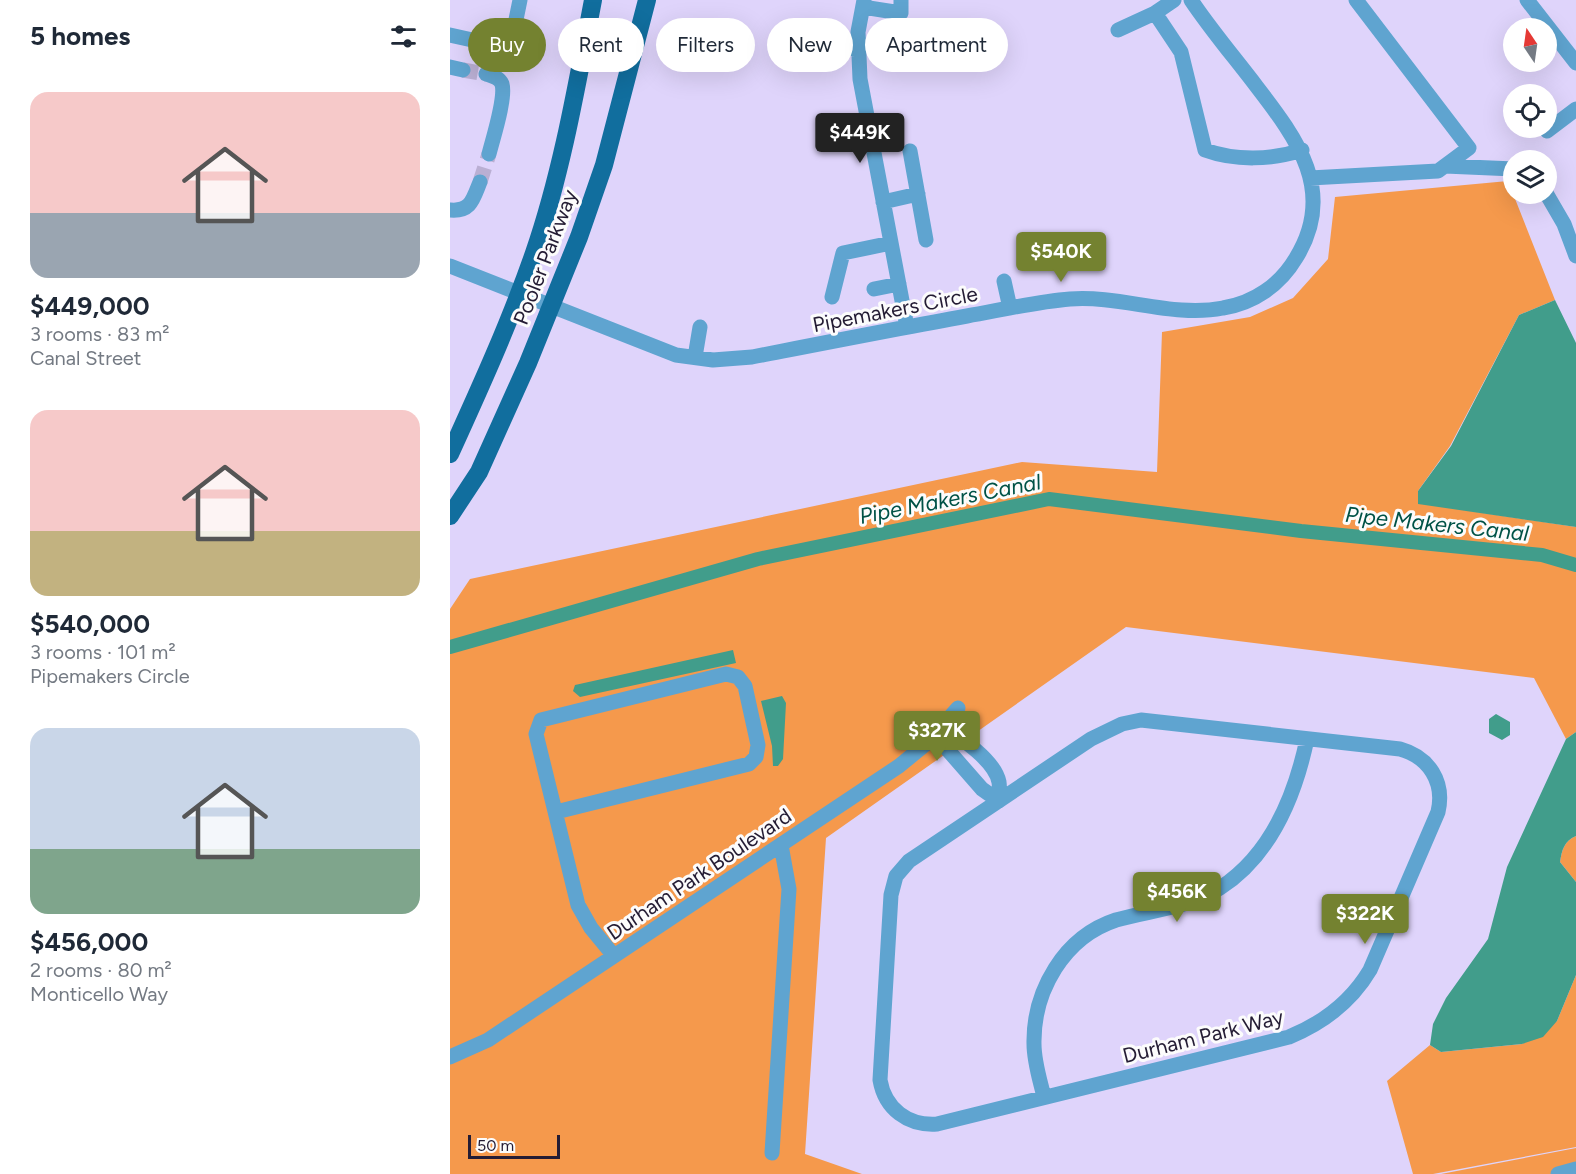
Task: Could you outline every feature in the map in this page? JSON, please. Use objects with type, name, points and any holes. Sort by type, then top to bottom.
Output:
[{"type":"main road","name":"Pooler Parkway","points":[[450,454],[497,350],[535,251],[558,165],[593,0]]},
{"type":"main road","points":[[618,112],[614,94],[637,0]]},
{"type":"main road","name":"Pooler Parkway","points":[[450,516],[478,472],[552,306],[604,165],[647,0]]},
{"type":"street","points":[[450,35],[504,47],[511,44],[519,0]]},
{"type":"street","points":[[901,0],[901,13],[863,3],[858,33],[861,79],[907,327]]},
{"type":"street","points":[[1118,30],[1155,13],[1174,0]]},
{"type":"street","name":"Pipemakers Circle","points":[[450,266],[676,355],[713,360],[752,357],[1010,308],[1074,299],[1198,311],[1242,304],[1262,294],[1280,278],[1303,247],[1309,229],[1314,196],[1302,150],[1272,106],[1191,0]]},
{"type":"street","points":[[1310,178],[1438,171],[1469,148],[1356,0]]},
{"type":"street","points":[[1527,0],[1576,63]]},
{"type":"street","points":[[1155,13],[1181,52],[1205,150],[1264,158],[1280,157],[1302,150]]},
{"type":"street","points":[[853,49],[859,49]]},
{"type":"street","points":[[486,74],[498,78],[502,83],[502,94],[489,154]]},
{"type":"street","points":[[1557,123],[1576,109]]},
{"type":"street","points":[[910,151],[926,240]]},
{"type":"street","points":[[1445,166],[1503,169]]},
{"type":"street","points":[[450,210],[462,210],[470,206],[480,182]]},
{"type":"street","points":[[884,202],[918,195]]},
{"type":"street","points":[[1555,204],[1569,222],[1576,256]]},
{"type":"street","points":[[832,297],[843,254],[891,243]]},
{"type":"street","points":[[1004,281],[1010,308]]},
{"type":"street","points":[[874,289],[899,284]]},
{"type":"street","points":[[695,357],[700,327]]},
{"type":"street","points":[[555,812],[750,764],[756,757],[758,746],[745,686],[738,677],[726,674],[541,720],[536,734],[555,812],[578,905],[591,928],[614,956]]},
{"type":"street","name":"Durham Park Boulevard","points":[[450,1057],[488,1040],[899,766],[942,728],[958,708]]},
{"type":"street","name":"Durham Park Way","points":[[1167,721],[1407,751],[1427,764],[1440,789],[1436,820],[1376,961],[1350,997],[1324,1019],[1289,1037],[937,1124],[920,1124],[906,1119],[894,1109],[884,1095],[880,1080],[893,881],[909,861],[999,801],[1102,732],[1130,722],[1167,721]]},
{"type":"street","points":[[942,728],[961,737],[975,750],[999,780],[999,801]]},
{"type":"street","points":[[942,728],[947,749],[962,763],[982,789],[999,801]]},
{"type":"street","points":[[1044,1097],[1035,1057],[1034,1033],[1040,1000],[1053,970],[1076,944],[1103,926],[1196,901],[1219,889],[1239,874],[1257,855],[1281,817],[1299,777],[1307,739]]},
{"type":"street","points":[[962,763],[975,750]]},
{"type":"street","points":[[772,1153],[789,889],[781,844]]},
{"type":"street","points":[[1558,1174],[1576,1169]]},
{"type":"shaded area","points":[[1503,181],[1503,204],[1517,204],[1555,300],[1519,315],[1450,446],[1418,491],[1418,503],[1576,527],[1576,732],[1566,739],[1534,678],[1126,627],[826,838],[805,1154],[862,1174],[450,1174],[450,609],[470,579],[1022,462],[1157,472],[1162,332],[1250,317],[1293,298],[1328,259],[1335,197]]},
{"type":"shaded area","points":[[1555,300],[1576,343],[1576,527],[1418,504],[1418,491],[1451,446],[1519,315]]},
{"type":"shaded area","points":[[733,650],[736,663],[580,697],[573,691],[575,685]]},
{"type":"shaded area","points":[[782,696],[786,703],[783,759],[778,766],[773,766],[772,746],[761,701]]},
{"type":"shaded area","points":[[1496,714],[1510,722],[1510,735],[1502,740],[1489,733],[1489,719]]},
{"type":"shaded area","points":[[1576,732],[1576,836],[1564,846],[1560,862],[1576,882],[1576,975],[1557,1021],[1543,1037],[1522,1044],[1441,1052],[1430,1045],[1433,1024],[1446,998],[1488,939],[1507,867],[1566,739]]},
{"type":"shaded area","points":[[1576,836],[1576,882],[1560,862],[1564,846]]},
{"type":"shaded area","points":[[1576,975],[1576,1147],[1433,1174],[1413,1174],[1387,1081],[1430,1045],[1441,1052],[1522,1044],[1557,1021]]},
{"type":"shaded area","points":[[1576,1148],[1576,1174],[1441,1174]]},
{"type":"waterway","name":"Pipe Makers Canal","points":[[450,647],[758,559],[1049,499],[1301,531],[1542,555],[1576,565]]},
{"type":"tunnel","points":[[463,70],[486,74]]},
{"type":"tunnel","points":[[480,182],[489,154]]}]
